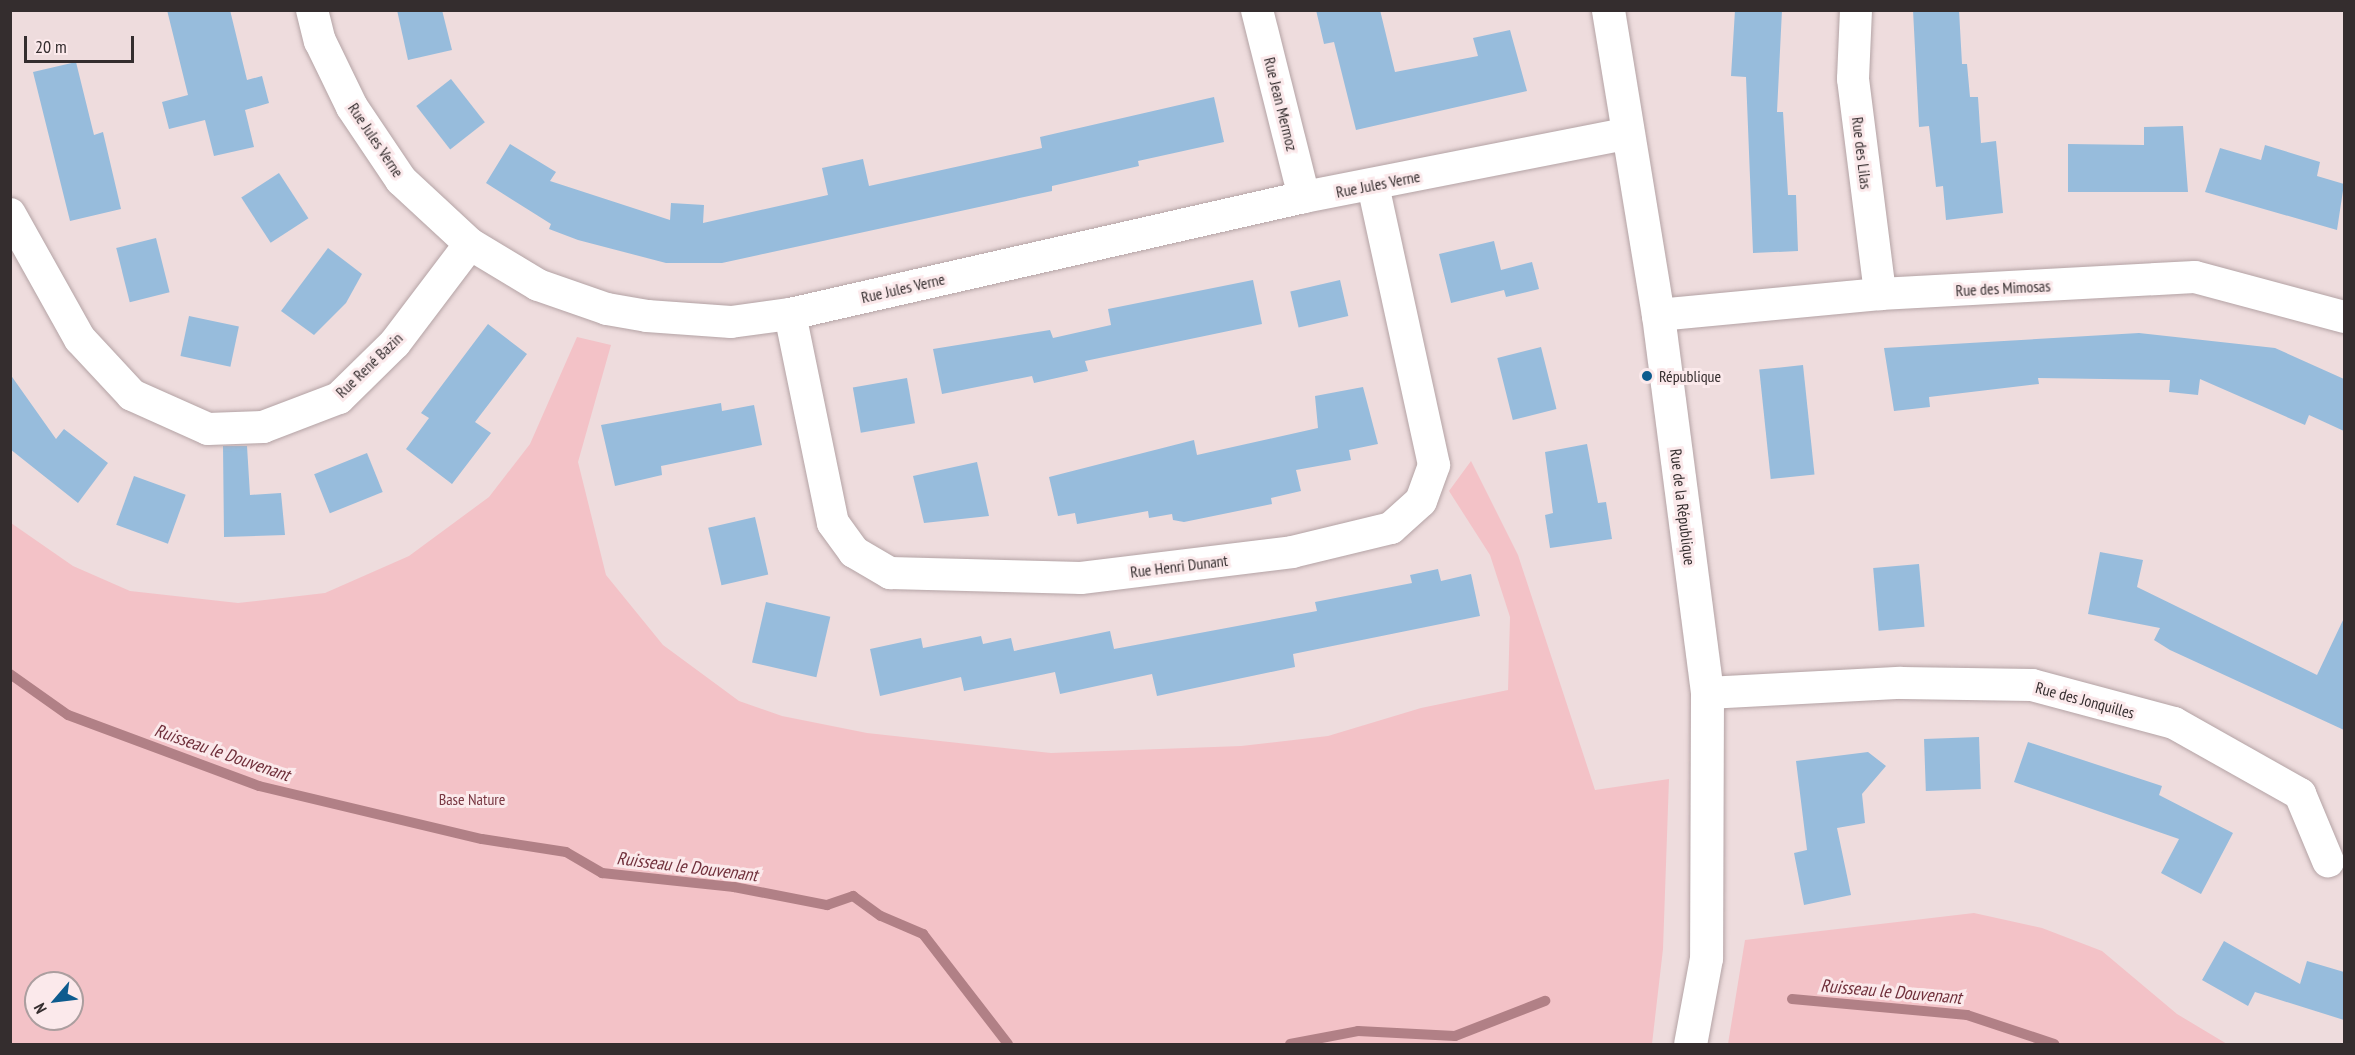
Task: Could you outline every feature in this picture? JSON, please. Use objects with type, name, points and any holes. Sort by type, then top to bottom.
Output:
[{"type":"main road","name":"Rue de la République","points":[[1608,10],[1626,134],[1658,315],[1707,693],[1707,950],[1690,1044]]},
{"type":"street","name":"Rue Jules Verne","points":[[312,10],[320,41],[352,107],[401,180],[470,244],[538,285],[607,309],[731,322],[790,314],[1304,197],[1373,186],[1626,134]]},
{"type":"street","name":"Rue Jean Mermoz","points":[[1257,10],[1304,197]]},
{"type":"street","name":"Rue des Lilas","points":[[1856,10],[1853,79],[1880,294]]},
{"type":"street","name":"Rue Henri Dunant","points":[[790,314],[833,523],[854,552],[891,573],[1081,578],[1292,552],[1391,528],[1421,501],[1434,465],[1373,186]]},
{"type":"street","name":"Rue René Bazin","points":[[10,214],[80,339],[124,387],[208,429],[263,427],[339,398],[395,343],[470,244]]},
{"type":"street","name":"Rue des Mimosas","points":[[1658,315],[1880,294],[2195,277],[2344,317]]},
{"type":"street","name":"Rue des Jonquilles","points":[[1707,693],[1901,683],[2032,685],[2141,714],[2174,723],[2300,794],[2328,861]]},
{"type":"green space","name":"Base Nature","points":[[577,337],[611,345],[578,462],[606,575],[663,645],[739,701],[782,716],[867,733],[1051,753],[1241,746],[1328,736],[1421,708],[1508,690],[1510,617],[1490,555],[1449,491],[1471,461],[1518,555],[1595,790],[1669,779],[1663,949],[1652,1044],[11,1044],[11,523],[73,566],[130,591],[238,603],[325,593],[409,556],[489,497],[530,444]]},
{"type":"green space","points":[[1974,913],[2042,928],[2102,951],[2177,1014],[2227,1044],[1728,1044],[1745,940]]},
{"type":"building","points":[[167,10],[230,10],[247,80],[262,76],[269,103],[245,110],[254,147],[214,156],[205,120],[169,129],[162,102],[188,95]]},
{"type":"building","points":[[397,10],[442,10],[452,50],[408,60]]},
{"type":"building","points":[[1316,10],[1380,10],[1395,72],[1478,56],[1473,38],[1510,30],[1527,91],[1356,130],[1334,42],[1324,44]]},
{"type":"building","points":[[1735,10],[1782,10],[1777,112],[1783,112],[1788,195],[1796,195],[1798,251],[1753,253],[1746,77],[1731,76]]},
{"type":"building","points":[[1913,10],[1959,10],[1962,64],[1967,64],[1970,97],[1978,97],[1981,143],[1996,141],[2003,213],[1946,220],[1943,186],[1936,187],[1929,126],[1919,127]]},
{"type":"building","points":[[76,62],[94,135],[103,132],[121,209],[70,221],[33,72]]},
{"type":"building","points":[[451,79],[485,122],[450,149],[416,106]]},
{"type":"building","points":[[1214,97],[1224,142],[1138,161],[1139,166],[1052,186],[1052,191],[722,263],[666,263],[578,240],[549,229],[551,224],[486,183],[510,144],[556,172],[550,181],[670,220],[671,203],[704,205],[703,223],[828,195],[822,168],[863,159],[869,186],[1042,148],[1040,137]]},
{"type":"building","points":[[2183,126],[2188,192],[2068,192],[2068,144],[2144,145],[2144,127]]},
{"type":"building","points":[[2265,145],[2320,162],[2317,176],[2344,184],[2337,230],[2205,192],[2220,148],[2261,160]]},
{"type":"building","points":[[279,173],[308,218],[271,243],[241,198]]},
{"type":"building","points":[[156,238],[170,292],[130,302],[116,248]]},
{"type":"building","points":[[1494,241],[1501,270],[1532,262],[1539,289],[1506,297],[1504,290],[1451,303],[1439,254]]},
{"type":"building","points":[[328,248],[362,274],[346,303],[314,335],[281,311]]},
{"type":"building","points":[[1253,280],[1262,324],[1085,361],[1088,371],[1034,383],[1032,376],[942,394],[933,349],[1050,330],[1053,338],[1111,325],[1108,309]]},
{"type":"building","points":[[1340,280],[1348,316],[1299,328],[1290,291]]},
{"type":"building","points":[[189,316],[239,327],[230,367],[180,356]]},
{"type":"building","points":[[488,324],[527,354],[475,422],[491,433],[452,484],[406,449],[429,418],[421,413]]},
{"type":"building","points":[[2139,333],[2275,348],[2344,379],[2344,431],[2309,415],[2305,425],[2200,379],[2198,395],[2169,392],[2170,380],[2038,378],[2039,384],[1929,397],[1930,407],[1894,411],[1884,348]]},
{"type":"building","points":[[1541,347],[1556,409],[1513,420],[1497,358]]},
{"type":"building","points":[[1803,365],[1814,474],[1771,479],[1759,370]]},
{"type":"building","points":[[10,374],[56,439],[64,429],[108,463],[78,503],[10,449]]},
{"type":"building","points":[[907,378],[915,423],[861,433],[853,388]]},
{"type":"building","points":[[1363,387],[1378,444],[1349,450],[1351,460],[1296,470],[1301,491],[1271,498],[1272,504],[1184,522],[1173,520],[1172,514],[1149,518],[1148,511],[1077,524],[1075,513],[1058,516],[1049,477],[1194,440],[1197,455],[1318,428],[1315,396]]},
{"type":"building","points":[[721,403],[722,411],[754,405],[762,445],[661,466],[662,475],[615,486],[601,425]]},
{"type":"building","points":[[1587,444],[1598,503],[1606,502],[1612,539],[1550,548],[1545,515],[1553,513],[1545,452]]},
{"type":"building","points":[[223,446],[247,446],[250,495],[281,493],[285,535],[224,537]]},
{"type":"building","points":[[367,453],[383,492],[330,513],[314,474]]},
{"type":"building","points":[[977,462],[989,516],[924,523],[913,476]]},
{"type":"building","points":[[134,476],[186,495],[168,544],[116,525]]},
{"type":"building","points":[[755,517],[768,574],[722,585],[708,528]]},
{"type":"building","points":[[2100,552],[2143,560],[2137,587],[2317,675],[2344,618],[2344,730],[2170,650],[2154,640],[2160,628],[2088,614]]},
{"type":"building","points":[[1919,564],[1924,627],[1879,631],[1873,568]]},
{"type":"building","points":[[1438,569],[1441,581],[1471,574],[1480,616],[1293,654],[1295,667],[1157,696],[1152,674],[1060,694],[1055,672],[964,691],[961,677],[880,696],[870,649],[921,638],[923,648],[981,636],[983,644],[1011,638],[1014,651],[1110,631],[1114,649],[1317,611],[1315,602],[1412,583],[1410,575]]},
{"type":"building","points":[[766,602],[830,617],[816,677],[752,662]]},
{"type":"building","points":[[1979,737],[1981,789],[1926,791],[1924,739]]},
{"type":"building","points":[[2028,742],[2162,786],[2159,795],[2233,833],[2201,894],[2161,873],[2179,839],[2014,782]]},
{"type":"building","points":[[1868,752],[1886,766],[1862,794],[1865,823],[1837,828],[1851,895],[1804,905],[1794,853],[1807,850],[1796,761]]},
{"type":"building","points":[[2224,941],[2300,984],[2307,961],[2344,972],[2344,1020],[2255,992],[2248,1006],[2202,980]]},
{"type":"waterway","name":"Ruisseau le Douvenant","points":[[10,674],[68,715],[259,786],[482,839],[566,852],[602,873],[734,887],[827,905],[853,896],[881,916],[923,934],[1008,1044]]},
{"type":"waterway","name":"Ruisseau le Douvenant","points":[[1792,999],[1967,1015],[2054,1044]]},
{"type":"waterway","name":"Ruisseau le Douvenant","points":[[1290,1044],[1358,1031],[1455,1036],[1545,1001]]},
{"type":"place","name":"République","points":[[1647,376]]}]
